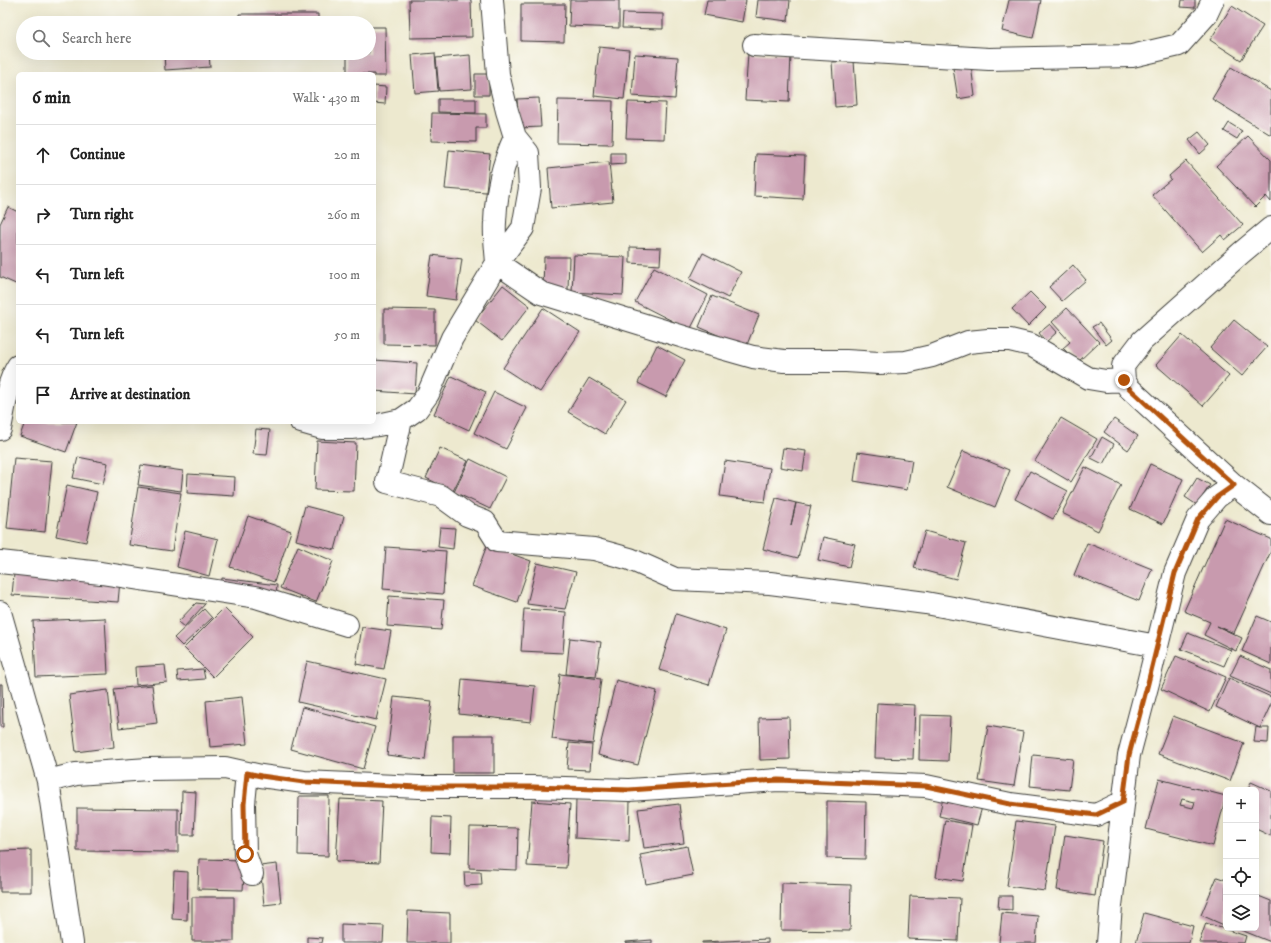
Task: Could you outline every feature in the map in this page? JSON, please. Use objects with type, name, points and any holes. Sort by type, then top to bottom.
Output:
[{"type":"street","points":[[308,424],[322,428],[351,428],[378,425],[401,420],[417,409],[428,394],[452,338],[497,263],[522,228],[530,188],[528,153],[515,137],[507,112],[498,74],[492,0]]},
{"type":"street","points":[[754,45],[989,59],[1132,56],[1179,45],[1206,15],[1214,0]]},
{"type":"street","points":[[497,263],[495,222],[507,153],[515,137]]},
{"type":"street","points":[[1271,228],[1142,341],[1123,366],[1124,380],[1129,388],[1234,485],[1271,514]]},
{"type":"street","points":[[497,263],[541,293],[753,357],[784,361],[846,361],[879,363],[906,362],[932,356],[968,342],[1010,340],[1031,345],[1088,378],[1106,381],[1124,380]]},
{"type":"street","points":[[0,429],[6,400],[16,369]]},
{"type":"street","points":[[401,420],[387,482],[441,496],[467,515],[485,522],[497,541],[594,549],[630,559],[675,579],[770,584],[926,603],[1157,646]]},
{"type":"street","points":[[1108,943],[1129,755],[1175,573],[1198,519],[1217,497],[1234,485]]},
{"type":"street","points":[[0,562],[101,573],[256,597],[347,625]]},
{"type":"street","points":[[0,612],[48,781],[72,943]]},
{"type":"street","points":[[48,781],[76,774],[148,769],[226,768],[261,776],[304,782],[419,787],[533,787],[629,790],[778,780],[926,786],[1010,804],[1096,815],[1123,802]]},
{"type":"street","points":[[247,773],[244,804],[245,854],[252,874]]},
{"type":"building","points":[[409,0],[471,0],[472,37],[410,38]]},
{"type":"building","points":[[570,0],[619,0],[619,28],[569,26]]},
{"type":"building","points":[[707,0],[746,0],[742,22],[704,15]]},
{"type":"building","points":[[758,0],[790,0],[788,21],[756,17]]},
{"type":"building","points":[[1009,0],[1041,0],[1033,38],[1002,31]]},
{"type":"building","points":[[1182,0],[1195,0],[1195,8],[1181,7]]},
{"type":"building","points":[[521,4],[565,4],[564,42],[521,41]]},
{"type":"building","points":[[1232,6],[1263,26],[1241,60],[1210,40]]},
{"type":"building","points":[[623,13],[663,14],[663,29],[622,28]]},
{"type":"building","points":[[239,14],[318,14],[318,16],[239,16]]},
{"type":"building","points":[[376,27],[385,27],[386,76],[376,76],[376,72],[347,72],[347,60],[376,60]]},
{"type":"building","points":[[599,47],[629,50],[624,99],[594,96]]},
{"type":"building","points":[[435,53],[438,91],[415,93],[412,55]]},
{"type":"building","points":[[748,53],[791,55],[789,102],[745,100]]},
{"type":"building","points":[[635,54],[678,57],[675,99],[632,96]]},
{"type":"building","points":[[470,55],[472,89],[439,91],[436,58]]},
{"type":"building","points":[[164,60],[210,60],[210,67],[165,70]]},
{"type":"building","points":[[854,61],[857,105],[835,107],[832,62]]},
{"type":"building","points":[[971,65],[975,96],[958,99],[953,68]]},
{"type":"building","points":[[1231,67],[1271,91],[1271,135],[1212,99]]},
{"type":"building","points":[[475,74],[489,74],[489,95],[475,95]]},
{"type":"building","points":[[376,86],[386,87],[385,104],[376,103]]},
{"type":"building","points":[[539,98],[541,127],[519,128],[517,99]]},
{"type":"building","points":[[438,99],[476,99],[476,113],[438,112]]},
{"type":"building","points":[[558,100],[613,101],[612,144],[557,143]]},
{"type":"building","points":[[628,102],[666,103],[664,139],[626,138]]},
{"type":"building","points":[[432,113],[486,114],[486,128],[476,128],[476,142],[431,141]]},
{"type":"building","points":[[1229,123],[1242,131],[1237,139],[1224,131]]},
{"type":"building","points":[[1199,132],[1210,145],[1200,154],[1189,140]]},
{"type":"building","points":[[1248,136],[1271,160],[1271,202],[1266,196],[1255,207],[1216,166]]},
{"type":"building","points":[[449,150],[490,154],[486,192],[445,189]]},
{"type":"building","points":[[611,153],[625,153],[625,164],[611,165]]},
{"type":"building","points":[[756,154],[805,156],[803,199],[754,196]]},
{"type":"building","points":[[1186,161],[1243,225],[1225,240],[1221,235],[1202,252],[1152,195],[1171,179],[1169,176]]},
{"type":"building","points":[[609,162],[613,202],[551,208],[548,168]]},
{"type":"building","points":[[8,207],[16,211],[16,284],[0,277],[0,224]]},
{"type":"building","points":[[630,247],[661,248],[660,265],[630,263]]},
{"type":"building","points":[[703,253],[741,272],[728,298],[690,279]]},
{"type":"building","points":[[432,255],[462,259],[456,300],[426,296]]},
{"type":"building","points":[[574,255],[625,257],[623,295],[572,292]]},
{"type":"building","points":[[544,257],[569,257],[568,290],[543,290]]},
{"type":"building","points":[[1073,265],[1086,280],[1062,301],[1049,287]]},
{"type":"building","points":[[654,267],[708,295],[690,330],[635,302]]},
{"type":"building","points":[[503,285],[530,306],[502,341],[475,320]]},
{"type":"building","points":[[1030,292],[1046,308],[1028,326],[1012,309]]},
{"type":"building","points":[[712,296],[759,315],[746,347],[699,327]]},
{"type":"building","points":[[543,308],[580,332],[540,392],[503,368]]},
{"type":"building","points":[[1067,308],[1099,342],[1077,363],[1063,348],[1070,342],[1052,322]]},
{"type":"building","points":[[384,309],[435,310],[435,345],[384,344]]},
{"type":"building","points":[[1234,320],[1267,347],[1242,376],[1210,348]]},
{"type":"building","points":[[1099,323],[1112,340],[1106,345],[1092,327]]},
{"type":"building","points":[[1050,324],[1057,332],[1046,342],[1039,333]]},
{"type":"building","points":[[1182,335],[1229,376],[1203,406],[1156,365]]},
{"type":"building","points":[[657,345],[685,360],[666,397],[638,383]]},
{"type":"building","points":[[376,360],[417,363],[415,394],[376,391]]},
{"type":"building","points":[[451,376],[486,392],[469,430],[434,414]]},
{"type":"building","points":[[589,378],[626,400],[605,434],[568,412]]},
{"type":"building","points":[[494,392],[527,408],[506,449],[474,433]]},
{"type":"building","points":[[1061,418],[1097,439],[1071,482],[1035,461]]},
{"type":"building","points":[[1114,419],[1138,436],[1128,450],[1104,432]]},
{"type":"building","points":[[24,424],[76,424],[66,452],[20,436]]},
{"type":"building","points":[[256,429],[270,430],[267,455],[253,454]]},
{"type":"building","points":[[1102,437],[1114,444],[1103,464],[1091,458]]},
{"type":"building","points":[[317,441],[356,443],[354,491],[315,490]]},
{"type":"building","points":[[440,448],[468,461],[453,491],[426,478]]},
{"type":"building","points":[[783,448],[806,451],[803,471],[780,467]]},
{"type":"building","points":[[963,451],[1010,470],[995,507],[947,487]]},
{"type":"building","points":[[858,452],[912,460],[907,490],[854,481]]},
{"type":"building","points":[[78,457],[108,463],[103,484],[73,478]]},
{"type":"building","points":[[14,458],[52,461],[45,532],[7,528]]},
{"type":"building","points":[[470,459],[506,477],[490,509],[454,492]]},
{"type":"building","points":[[725,461],[770,468],[765,502],[720,496]]},
{"type":"building","points":[[1150,464],[1183,479],[1163,524],[1130,509]]},
{"type":"building","points":[[141,465],[183,471],[181,491],[138,485]]},
{"type":"building","points":[[1085,467],[1121,485],[1098,531],[1062,513]]},
{"type":"building","points":[[1030,471],[1068,491],[1053,519],[1015,499]]},
{"type":"building","points":[[188,474],[235,477],[234,496],[187,493]]},
{"type":"building","points":[[1197,478],[1210,485],[1197,505],[1185,497]]},
{"type":"building","points":[[67,485],[97,492],[86,542],[56,536]]},
{"type":"building","points":[[138,487],[181,493],[172,551],[129,545]]},
{"type":"building","points":[[776,498],[811,506],[798,558],[763,549]]},
{"type":"building","points":[[305,506],[344,516],[335,550],[296,540]]},
{"type":"building","points":[[248,516],[291,531],[274,582],[230,567]]},
{"type":"building","points":[[1225,519],[1271,539],[1271,551],[1234,633],[1217,626],[1242,638],[1236,651],[1204,635],[1210,622],[1184,611]]},
{"type":"building","points":[[440,527],[455,528],[453,549],[438,547]]},
{"type":"building","points":[[185,531],[218,539],[209,576],[177,567]]},
{"type":"building","points":[[925,531],[966,543],[956,579],[914,568]]},
{"type":"building","points":[[823,537],[855,544],[849,567],[818,560]]},
{"type":"building","points":[[1087,543],[1152,569],[1139,601],[1074,575]]},
{"type":"building","points":[[487,545],[531,561],[517,602],[472,586]]},
{"type":"building","points":[[298,546],[333,561],[316,602],[280,588]]},
{"type":"building","points":[[386,547],[446,551],[443,594],[383,589]]},
{"type":"building","points":[[537,563],[576,572],[565,609],[527,604]]},
{"type":"building","points":[[14,574],[120,581],[118,602],[12,595]]},
{"type":"building","points":[[222,578],[277,585],[276,596],[221,589]]},
{"type":"building","points":[[389,596],[444,600],[441,630],[387,626]]},
{"type":"building","points":[[196,603],[205,604],[184,627],[178,622]]},
{"type":"building","points":[[224,608],[253,637],[213,677],[184,648]]},
{"type":"building","points":[[204,609],[212,618],[182,646],[174,638]]},
{"type":"building","points":[[524,609],[566,612],[563,653],[521,651]]},
{"type":"building","points":[[676,614],[726,630],[709,685],[659,670]]},
{"type":"building","points":[[1257,616],[1271,622],[1271,664],[1242,651]]},
{"type":"building","points":[[105,618],[108,674],[36,677],[33,621]]},
{"type":"building","points":[[362,627],[391,631],[384,669],[356,664]]},
{"type":"building","points":[[1188,633],[1231,650],[1224,666],[1181,649]]},
{"type":"building","points":[[570,638],[601,642],[596,677],[566,674]]},
{"type":"building","points":[[1176,656],[1226,677],[1210,712],[1161,689]]},
{"type":"building","points":[[1240,656],[1271,670],[1271,694],[1230,676]]},
{"type":"building","points":[[307,661],[386,679],[376,720],[298,702]]},
{"type":"building","points":[[165,665],[167,682],[136,685],[135,667]]},
{"type":"building","points":[[203,669],[205,679],[178,681],[177,671]]},
{"type":"building","points":[[560,674],[601,679],[593,744],[552,739]]},
{"type":"building","points":[[1229,678],[1271,697],[1271,704],[1260,728],[1216,707]]},
{"type":"building","points":[[462,679],[535,686],[531,722],[459,714]]},
{"type":"building","points":[[616,680],[657,691],[638,765],[598,755]]},
{"type":"building","points":[[0,684],[2,684],[3,727],[0,727]]},
{"type":"building","points":[[152,685],[157,723],[119,728],[114,689]]},
{"type":"building","points":[[108,690],[114,747],[76,752],[69,695]]},
{"type":"building","points":[[242,697],[247,744],[210,747],[206,701]]},
{"type":"building","points":[[394,697],[432,701],[425,760],[387,755]]},
{"type":"building","points":[[877,703],[915,705],[913,759],[875,758]]},
{"type":"building","points":[[302,707],[375,727],[363,769],[291,749]]},
{"type":"building","points":[[920,715],[950,716],[948,761],[919,760]]},
{"type":"building","points":[[1173,716],[1244,743],[1230,781],[1158,754]]},
{"type":"building","points":[[789,717],[790,759],[760,760],[759,718]]},
{"type":"building","points":[[988,726],[1023,732],[1014,786],[979,781]]},
{"type":"building","points":[[1256,727],[1269,728],[1268,743],[1254,742]]},
{"type":"building","points":[[453,735],[494,735],[494,773],[453,773]]},
{"type":"building","points":[[569,743],[592,745],[590,770],[567,769]]},
{"type":"building","points":[[1033,755],[1073,759],[1069,790],[1030,786]]},
{"type":"building","points":[[1159,779],[1223,795],[1223,808],[1213,846],[1146,829]],"holes":[[[1182,799],[1195,802],[1193,808],[1180,805]]]},
{"type":"building","points":[[1251,782],[1271,791],[1271,836],[1259,830],[1259,787],[1248,787]]},
{"type":"building","points":[[182,791],[196,792],[194,835],[181,835]]},
{"type":"building","points":[[299,796],[329,796],[328,856],[298,855]]},
{"type":"building","points":[[943,798],[982,807],[977,825],[939,816]]},
{"type":"building","points":[[340,799],[382,801],[379,863],[336,861]]},
{"type":"building","points":[[576,799],[630,801],[629,841],[575,838]]},
{"type":"building","points":[[532,801],[570,804],[566,868],[527,866]]},
{"type":"building","points":[[827,801],[866,802],[865,859],[827,858]]},
{"type":"building","points":[[679,804],[684,843],[644,848],[638,809]]},
{"type":"building","points":[[77,808],[178,809],[178,852],[77,851]]},
{"type":"building","points":[[432,817],[451,818],[450,853],[431,852]]},
{"type":"building","points":[[945,820],[972,825],[963,881],[936,877]]},
{"type":"building","points":[[1016,821],[1055,826],[1045,891],[1007,886]]},
{"type":"building","points":[[470,827],[518,828],[517,870],[469,868]]},
{"type":"building","points":[[1065,835],[1103,841],[1095,896],[1057,890]]},
{"type":"building","points":[[687,846],[693,875],[646,884],[640,855]]},
{"type":"building","points":[[31,850],[31,892],[0,892],[0,851]]},
{"type":"building","points":[[199,859],[245,860],[243,890],[198,889]]},
{"type":"building","points":[[277,864],[281,903],[264,905],[260,866]]},
{"type":"building","points":[[174,871],[188,872],[187,920],[172,919]]},
{"type":"building","points":[[464,872],[481,872],[482,885],[465,886]]},
{"type":"building","points":[[1217,877],[1223,879],[1223,925],[1201,915]]},
{"type":"building","points":[[782,883],[851,885],[850,931],[781,930]]},
{"type":"building","points":[[910,896],[960,898],[958,941],[908,939]]},
{"type":"building","points":[[999,896],[1012,896],[1012,910],[998,909]]},
{"type":"building","points":[[1259,896],[1271,901],[1271,942],[1244,931],[1259,931]]},
{"type":"building","points":[[192,897],[234,897],[234,941],[192,941]]},
{"type":"building","points":[[408,911],[450,913],[450,943],[407,943]]},
{"type":"building","points":[[1002,913],[1038,916],[1036,943],[999,943]]},
{"type":"building","points":[[1144,913],[1193,926],[1189,943],[1136,943]]},
{"type":"building","points":[[1206,923],[1223,929],[1223,931],[1231,931],[1246,936],[1244,943],[1199,943]]},
{"type":"building","points":[[341,924],[384,926],[383,943],[341,943]]},
{"type":"building","points":[[307,937],[323,938],[322,943],[307,943]]},
{"type":"building","points":[[768,939],[768,943],[702,943],[702,942]]},
{"type":"building","points":[[652,940],[652,943],[626,943],[626,942]]},
{"type":"route","points":[[245,854],[244,804],[247,773],[304,782],[419,787],[533,787],[629,790],[778,780],[926,786],[1010,804],[1096,815],[1123,802],[1129,755],[1175,573],[1198,519],[1217,497],[1234,485],[1129,388],[1124,380]]}]
